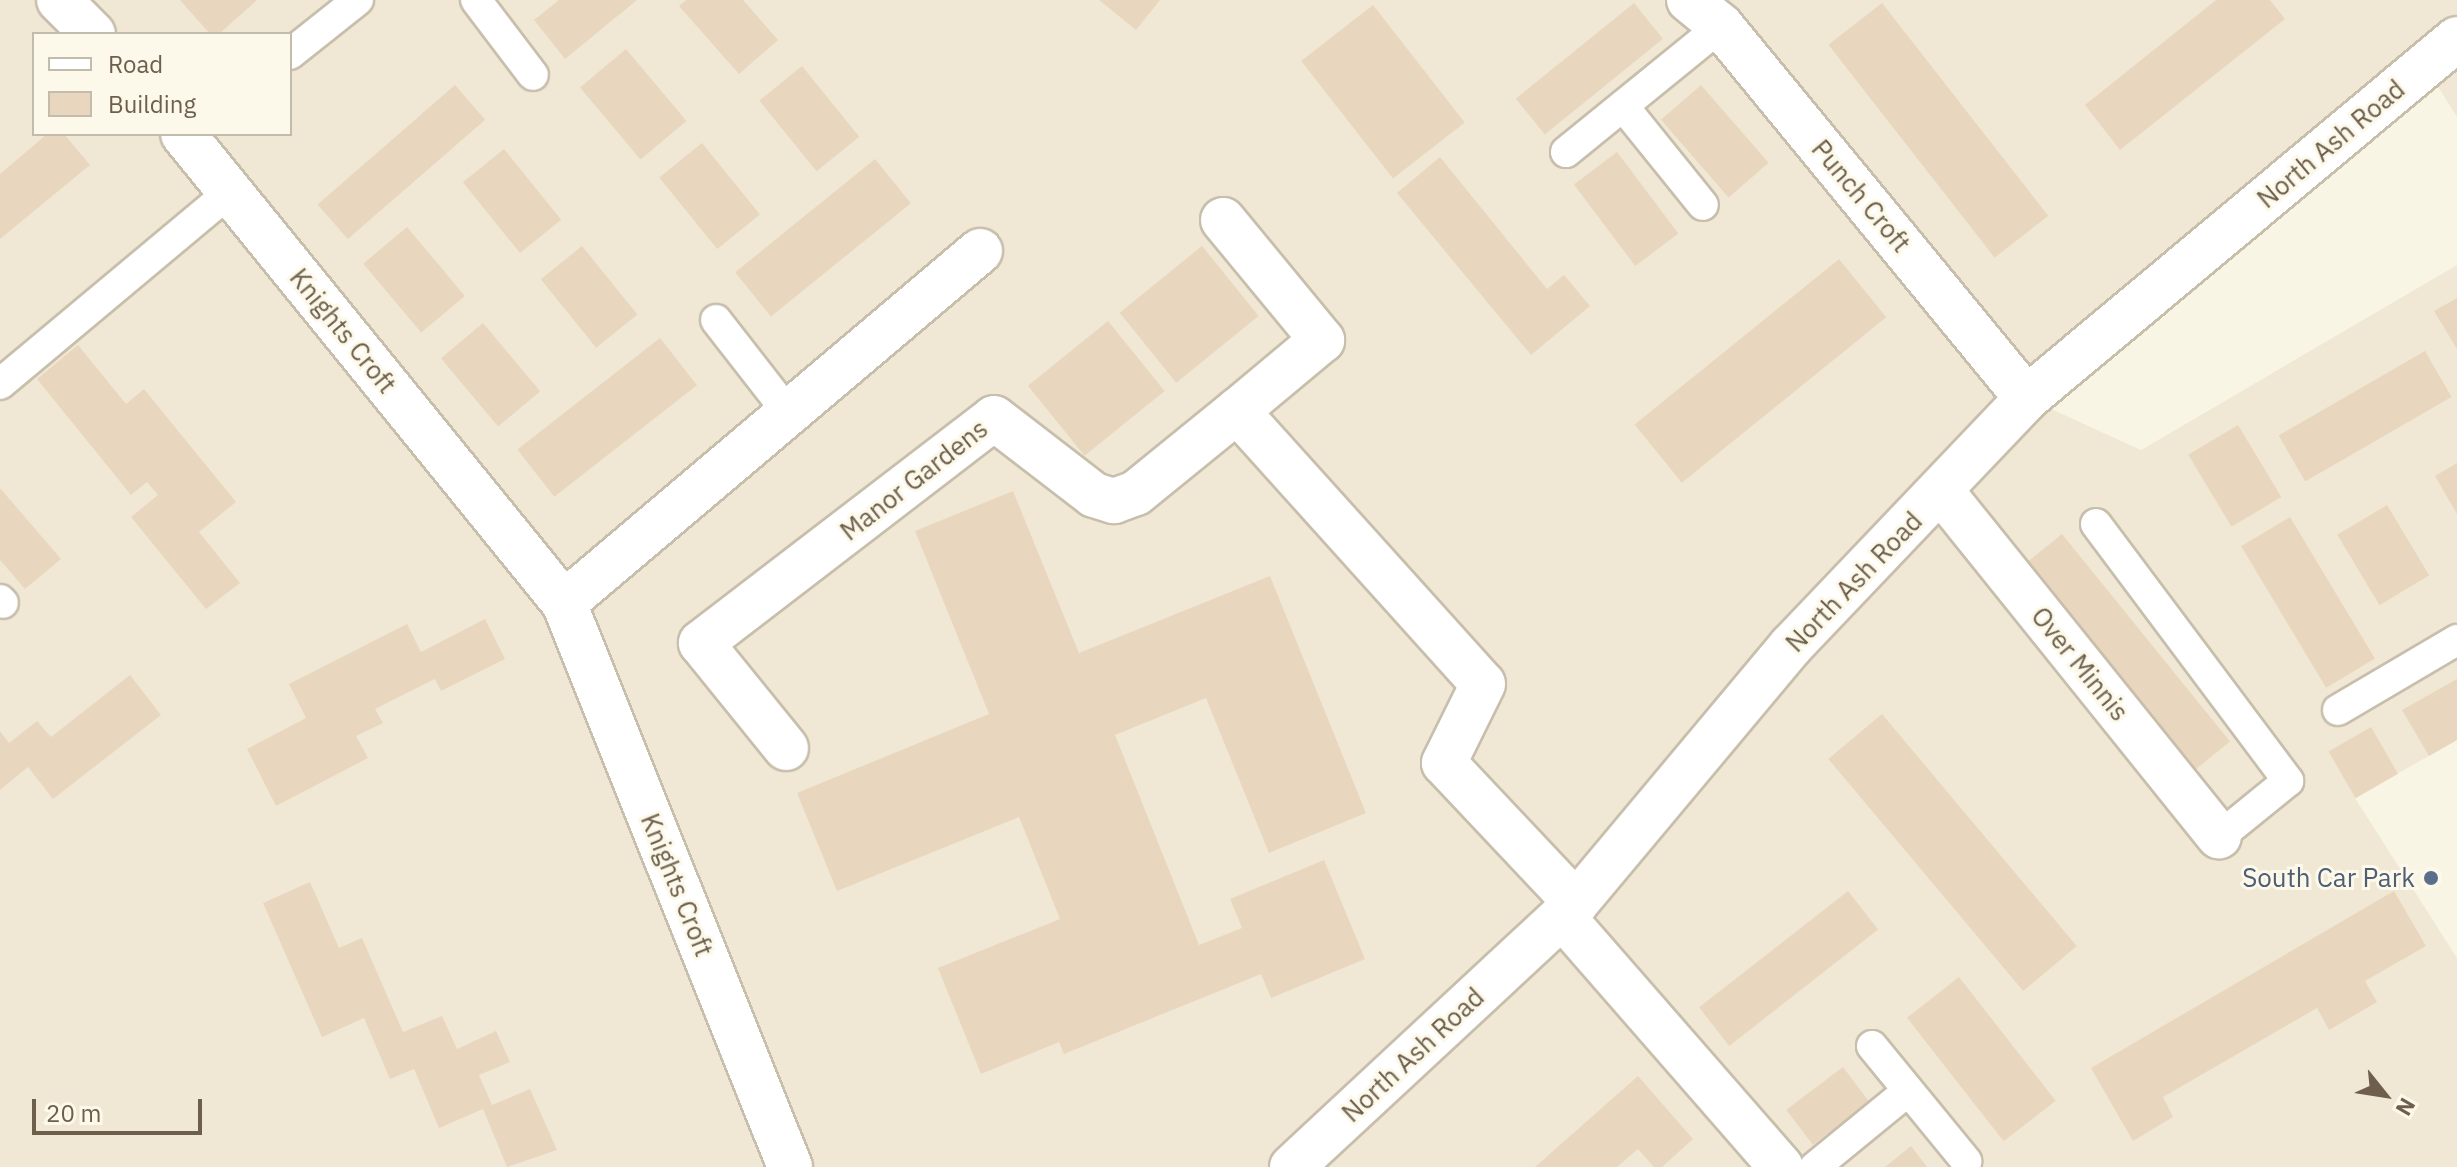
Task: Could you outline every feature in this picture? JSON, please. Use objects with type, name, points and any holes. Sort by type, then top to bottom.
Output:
[{"type":"street","points":[[59,0],[91,32]]},
{"type":"street","name":"Punch Croft","points":[[1705,13],[2027,398]]},
{"type":"street","name":"North Ash Road","points":[[1292,1167],[1569,909],[1791,646],[1942,492],[2027,398],[2457,39]]},
{"type":"street","name":"Knights Croft","points":[[187,136],[564,603],[790,1167]]},
{"type":"street","name":"Manor Gardens","points":[[786,748],[701,643],[994,418],[1094,495],[1114,501],[1136,493],[1322,340],[1223,220]]},
{"type":"street","points":[[564,603],[790,415],[980,251]]},
{"type":"street","points":[[1237,411],[1483,684],[1444,763],[1569,909],[1781,1167]]},
{"type":"street","name":"Over Minnis","points":[[1942,492],[2219,837]]},
{"type":"lane","points":[[292,52],[358,0]]},
{"type":"lane","points":[[476,0],[533,75]]},
{"type":"lane","points":[[1566,152],[1623,106],[1705,13]]},
{"type":"lane","points":[[1623,106],[1703,205]]},
{"type":"lane","points":[[0,384],[230,192]]},
{"type":"lane","points":[[716,320],[790,415]]},
{"type":"lane","points":[[2096,524],[2288,781],[2219,837]]},
{"type":"lane","points":[[2338,710],[2457,640]]},
{"type":"lane","points":[[1872,1046],[1966,1161]]},
{"type":"lane","points":[[1815,1167],[1908,1091]]},
{"type":"shaded area","points":[[0,0],[2457,0],[2457,117],[2425,66],[2027,398],[2141,450],[2457,265],[2457,740],[2355,798],[2457,958],[2457,1167],[0,1167]]},
{"type":"building","points":[[180,0],[257,0],[221,32],[208,32]]},
{"type":"building","points":[[559,0],[637,0],[565,59],[534,20]]},
{"type":"building","points":[[686,0],[743,0],[778,40],[739,74],[679,6]]},
{"type":"building","points":[[1099,0],[1160,0],[1136,30]]},
{"type":"building","points":[[2216,0],[2270,0],[2285,19],[2120,150],[2085,105]]},
{"type":"building","points":[[1634,3],[1663,39],[1545,134],[1516,99]]},
{"type":"building","points":[[1882,3],[2048,216],[1995,258],[1828,45]]},
{"type":"building","points":[[1373,5],[1465,122],[1393,178],[1301,61]]},
{"type":"building","points":[[626,49],[686,121],[640,160],[580,88]]},
{"type":"building","points":[[802,66],[859,137],[817,171],[759,101]]},
{"type":"building","points":[[455,85],[485,120],[348,239],[318,204]]},
{"type":"building","points":[[1701,85],[1769,163],[1729,198],[1661,120]]},
{"type":"building","points":[[45,136],[66,136],[90,165],[0,239],[0,174]]},
{"type":"building","points":[[702,143],[760,214],[717,249],[659,178]]},
{"type":"building","points":[[504,149],[561,220],[520,253],[463,182]]},
{"type":"building","points":[[1617,152],[1678,233],[1635,266],[1574,184]]},
{"type":"building","points":[[1440,157],[1547,289],[1564,275],[1590,306],[1531,355],[1397,193]]},
{"type":"building","points":[[875,159],[911,203],[771,317],[735,272]]},
{"type":"building","points":[[407,227],[465,296],[421,333],[363,264]]},
{"type":"building","points":[[582,246],[637,314],[596,348],[541,279]]},
{"type":"building","points":[[1202,246],[1259,316],[1176,383],[1120,313]]},
{"type":"building","points":[[1839,259],[1886,317],[1682,483],[1635,425]]},
{"type":"building","points":[[2457,298],[2457,349],[2434,311]]},
{"type":"building","points":[[1108,321],[1165,391],[1085,456],[1028,386]]},
{"type":"building","points":[[483,323],[540,391],[498,427],[441,358]]},
{"type":"building","points":[[660,338],[697,385],[554,497],[517,449]]},
{"type":"building","points":[[78,345],[126,404],[144,389],[236,502],[199,532],[240,583],[206,609],[131,517],[158,495],[147,482],[131,495],[37,379]]},
{"type":"building","points":[[2425,351],[2452,397],[2305,481],[2279,436]]},
{"type":"building","points":[[2238,425],[2281,497],[2232,527],[2188,455]]},
{"type":"building","points":[[2457,463],[2457,514],[2435,476]]},
{"type":"building","points":[[0,488],[61,559],[25,589],[0,560]]},
{"type":"building","points":[[1013,491],[1079,653],[1270,576],[1366,813],[1269,853],[1206,698],[1115,735],[1199,945],[1242,928],[1230,899],[1324,860],[1365,959],[1271,998],[1261,974],[1064,1054],[1059,1042],[981,1074],[938,968],[1060,919],[1019,817],[837,891],[797,793],[989,714],[915,531]]},
{"type":"building","points":[[2387,505],[2429,575],[2380,605],[2337,535]]},
{"type":"building","points":[[2290,517],[2375,658],[2326,688],[2241,546]]},
{"type":"building","points":[[2062,534],[2230,741],[2190,774],[2022,566]]},
{"type":"building","points":[[485,619],[505,659],[441,691],[435,679],[375,709],[383,723],[356,736],[368,758],[276,806],[247,749],[306,718],[289,684],[407,624],[421,652]]},
{"type":"building","points":[[130,675],[161,715],[53,799],[28,767],[0,790],[0,731],[9,743],[37,721],[51,737]]},
{"type":"building","points":[[2457,679],[2457,740],[2429,756],[2402,710]]},
{"type":"building","points":[[1882,714],[2077,946],[2023,991],[1828,759]]},
{"type":"building","points":[[2371,727],[2398,774],[2356,798],[2329,752]]},
{"type":"building","points":[[310,882],[339,948],[362,938],[403,1032],[442,1016],[457,1049],[496,1031],[510,1062],[479,1075],[492,1105],[530,1089],[557,1150],[507,1167],[483,1109],[439,1128],[414,1069],[390,1079],[364,1018],[322,1037],[263,903]]},
{"type":"building","points":[[1848,891],[1878,930],[1729,1046],[1699,1007]]},
{"type":"building","points":[[2394,891],[2426,946],[2365,981],[2377,1002],[2329,1030],[2317,1008],[2163,1097],[2173,1117],[2133,1141],[2091,1068]]},
{"type":"building","points":[[1959,977],[2056,1101],[2004,1141],[1907,1018]]},
{"type":"building","points":[[1843,1067],[1869,1102],[1813,1145],[1786,1110]]},
{"type":"building","points":[[1638,1076],[1693,1139],[1662,1167],[1654,1167],[1638,1149],[1617,1167],[1535,1167]]},
{"type":"building","points":[[1911,1146],[1927,1167],[1885,1167]]},
{"type":"place","name":"South Car Park","points":[[2431,878]]}]
